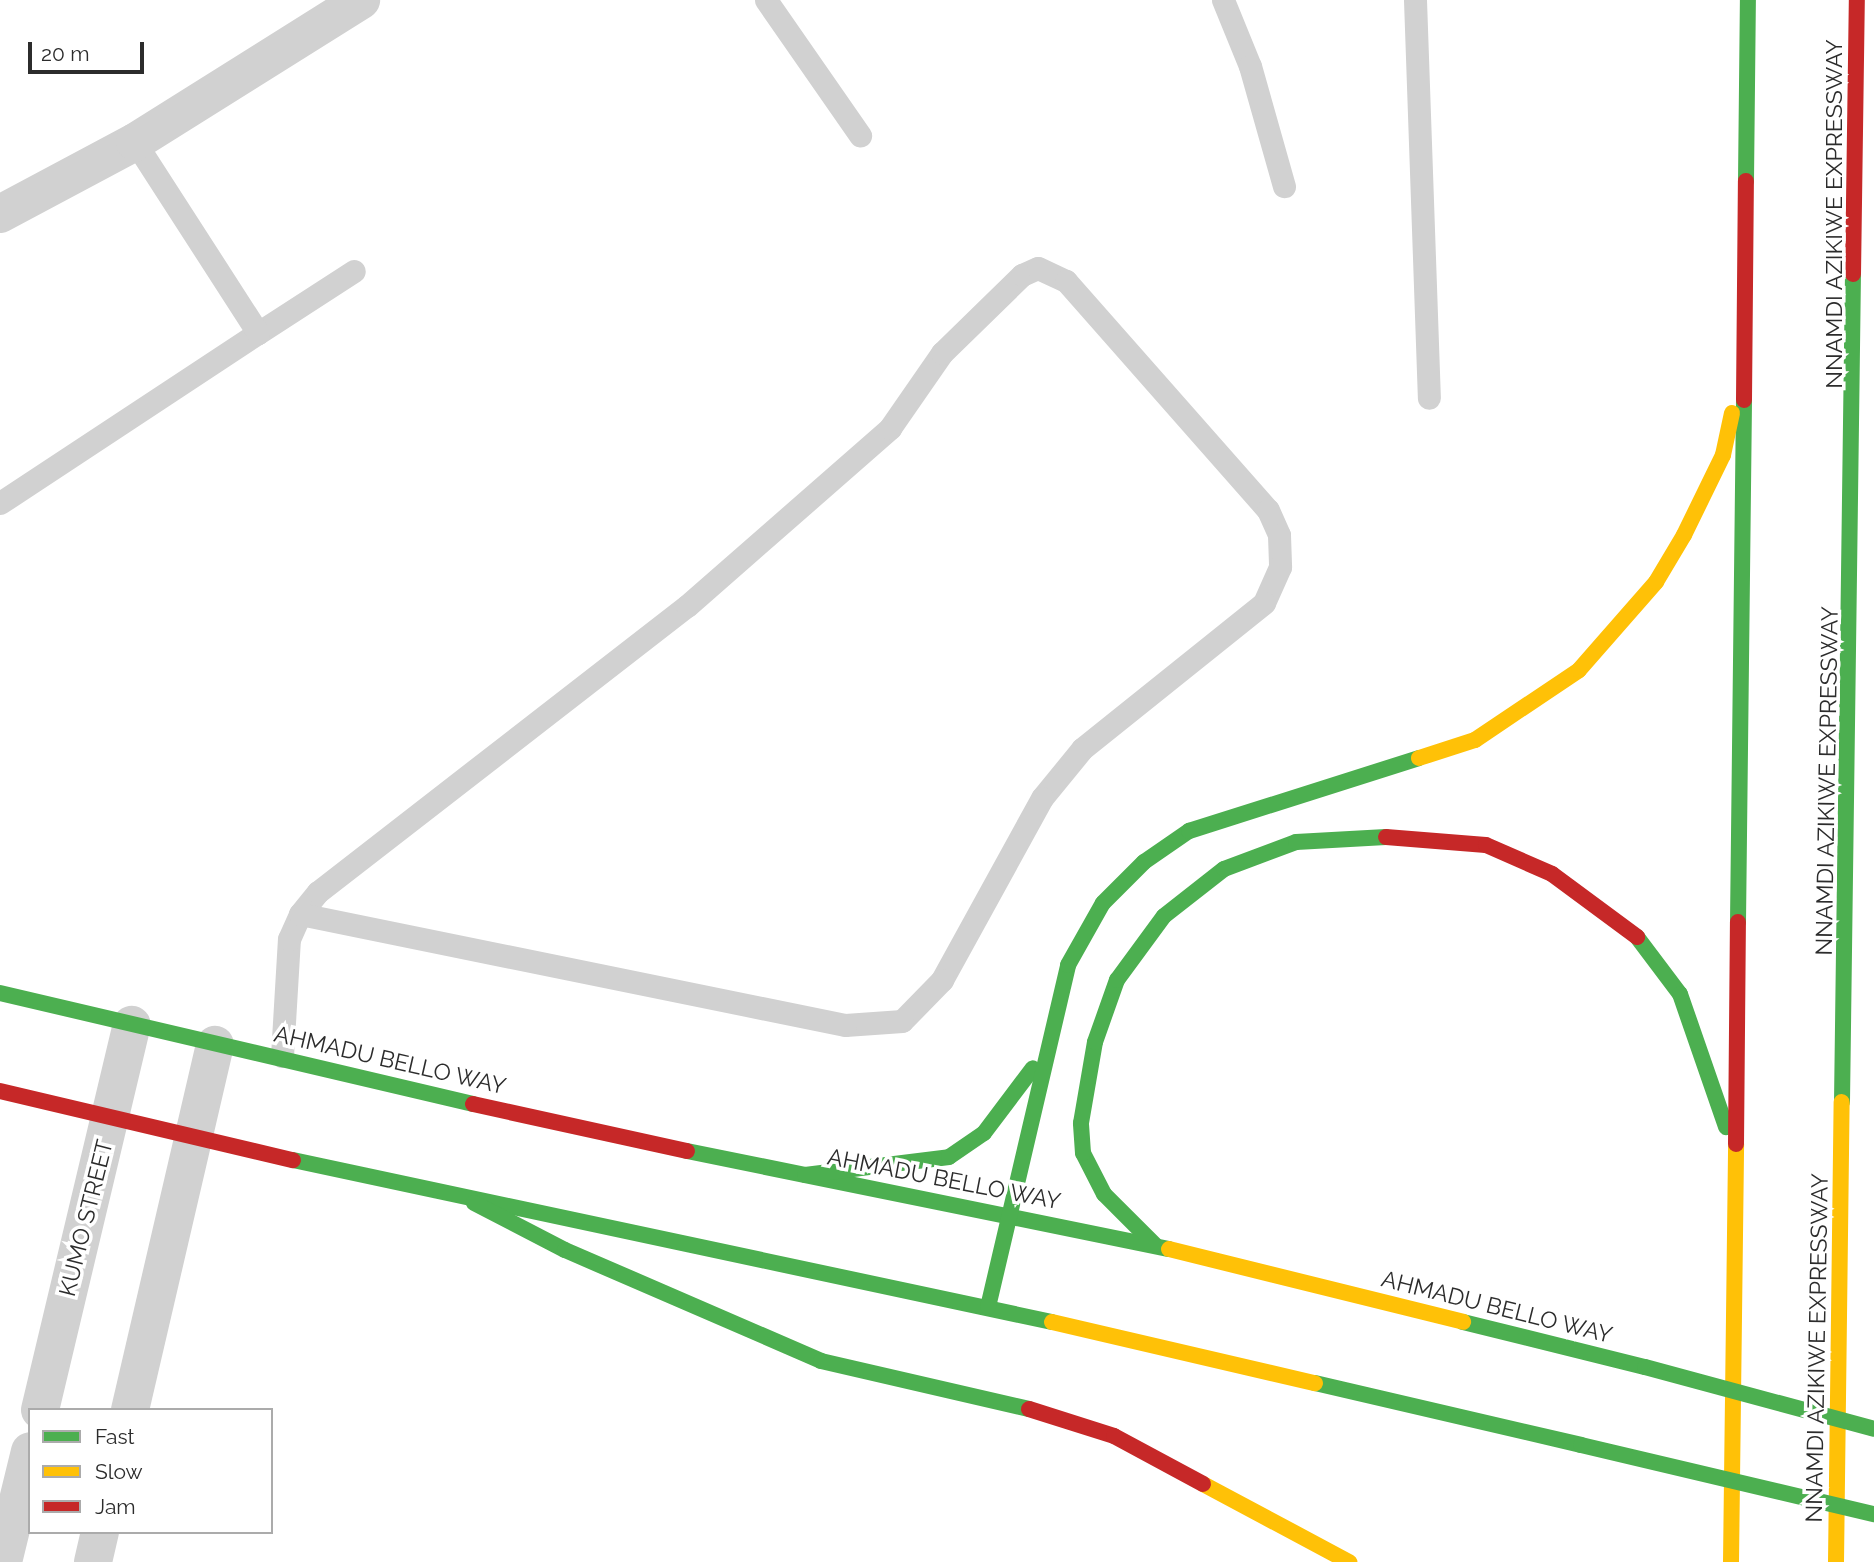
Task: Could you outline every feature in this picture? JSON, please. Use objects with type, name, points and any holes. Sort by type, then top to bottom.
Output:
[{"type":"main road","points":[[1731,1562],[1748,0]]},
{"type":"main road","name":"NNAMDI AZIKIWE EXPRESSWAY","points":[[1836,1562],[1857,0]]},
{"type":"main road","points":[[988,1307],[1005,1213],[1068,965],[1103,903],[1144,862],[1189,831],[1245,809],[1401,768],[1475,740],[1579,670],[1656,582],[1684,535],[1723,455],[1746,350]]},
{"type":"main road","points":[[1155,1245],[1104,1194],[1083,1153],[1081,1123],[1095,1042],[1117,980],[1164,916],[1224,869],[1296,842],[1364,835],[1486,845],[1552,874],[1642,942],[1680,994],[1706,1060],[1724,1115],[1737,1201]]},
{"type":"main road","name":"AHMADU BELLO WAY","points":[[0,993],[215,1045],[282,1056],[589,1131],[1155,1245],[1645,1367],[1874,1429]]},
{"type":"main road","points":[[806,1175],[949,1157],[984,1133],[1046,1049]]},
{"type":"main road","points":[[0,1091],[474,1203],[988,1307],[1874,1514]]},
{"type":"main road","points":[[474,1203],[565,1250],[821,1361],[1044,1412],[1114,1436],[1349,1562]]},
{"type":"street","points":[[0,214],[135,142],[361,0]]},
{"type":"street","name":"KUMO STREET","points":[[40,1408],[132,1025]]},
{"type":"street","points":[[130,1408],[215,1045]]},
{"type":"street","points":[[3,1562],[28,1459]]},
{"type":"street","points":[[93,1562],[100,1534]]},
{"type":"lane","points":[[766,0],[860,135]]},
{"type":"lane","points":[[1223,0],[1250,66],[1284,186]]},
{"type":"lane","points":[[1415,0],[1429,398]]},
{"type":"lane","points":[[135,142],[258,333]]},
{"type":"lane","points":[[282,1056],[289,939],[300,915],[318,892],[687,606],[890,428],[950,344],[1000,293],[1038,268],[1066,281],[1268,510],[1279,535],[1280,567],[1264,603],[1082,749],[1042,798],[942,980],[902,1021],[845,1025],[300,915]]},
{"type":"lane","points":[[0,503],[354,271]]},
{"type":"traffic: fast","points":[[1746,181],[1748,0]]},
{"type":"traffic: fast","points":[[1842,1102],[1853,274]]},
{"type":"traffic: fast","points":[[1738,922],[1744,400]]},
{"type":"traffic: fast","points":[[988,1307],[1068,965],[1103,903],[1144,862],[1189,831],[1419,758]]},
{"type":"traffic: fast","points":[[1155,1245],[1104,1194],[1083,1153],[1081,1123],[1095,1042],[1117,980],[1164,916],[1224,869],[1296,842],[1386,837]]},
{"type":"traffic: fast","points":[[1637,937],[1680,994],[1726,1127]]},
{"type":"traffic: fast","points":[[0,993],[473,1104]]},
{"type":"traffic: fast","points":[[805,1175],[949,1157],[984,1133],[1033,1068]]},
{"type":"traffic: fast","points":[[687,1151],[1169,1249]]},
{"type":"traffic: fast","points":[[293,1160],[1052,1322]]},
{"type":"traffic: fast","points":[[474,1203],[565,1250],[821,1361],[1029,1409]]},
{"type":"traffic: fast","points":[[1463,1322],[1645,1367]]},
{"type":"traffic: fast","points":[[1645,1367],[1874,1429]]},
{"type":"traffic: fast","points":[[1315,1383],[1581,1445]]},
{"type":"traffic: fast","points":[[1581,1445],[1874,1514]]},
{"type":"traffic: slow","points":[[1419,758],[1475,740],[1579,670],[1656,582],[1684,535],[1723,455],[1732,413]]},
{"type":"traffic: slow","points":[[1836,1562],[1842,1102]]},
{"type":"traffic: slow","points":[[1731,1562],[1736,1144]]},
{"type":"traffic: slow","points":[[1169,1249],[1463,1322]]},
{"type":"traffic: slow","points":[[1052,1322],[1315,1383]]},
{"type":"traffic: slow","points":[[1203,1484],[1349,1562]]},
{"type":"traffic: jam","points":[[1853,274],[1857,0]]},
{"type":"traffic: jam","points":[[1744,400],[1746,181]]},
{"type":"traffic: jam","points":[[1386,837],[1486,845],[1552,874],[1637,937]]},
{"type":"traffic: jam","points":[[1736,1144],[1738,922]]},
{"type":"traffic: jam","points":[[0,1091],[293,1160]]},
{"type":"traffic: jam","points":[[473,1104],[687,1151]]},
{"type":"traffic: jam","points":[[1029,1409],[1114,1436],[1203,1484]]}]
